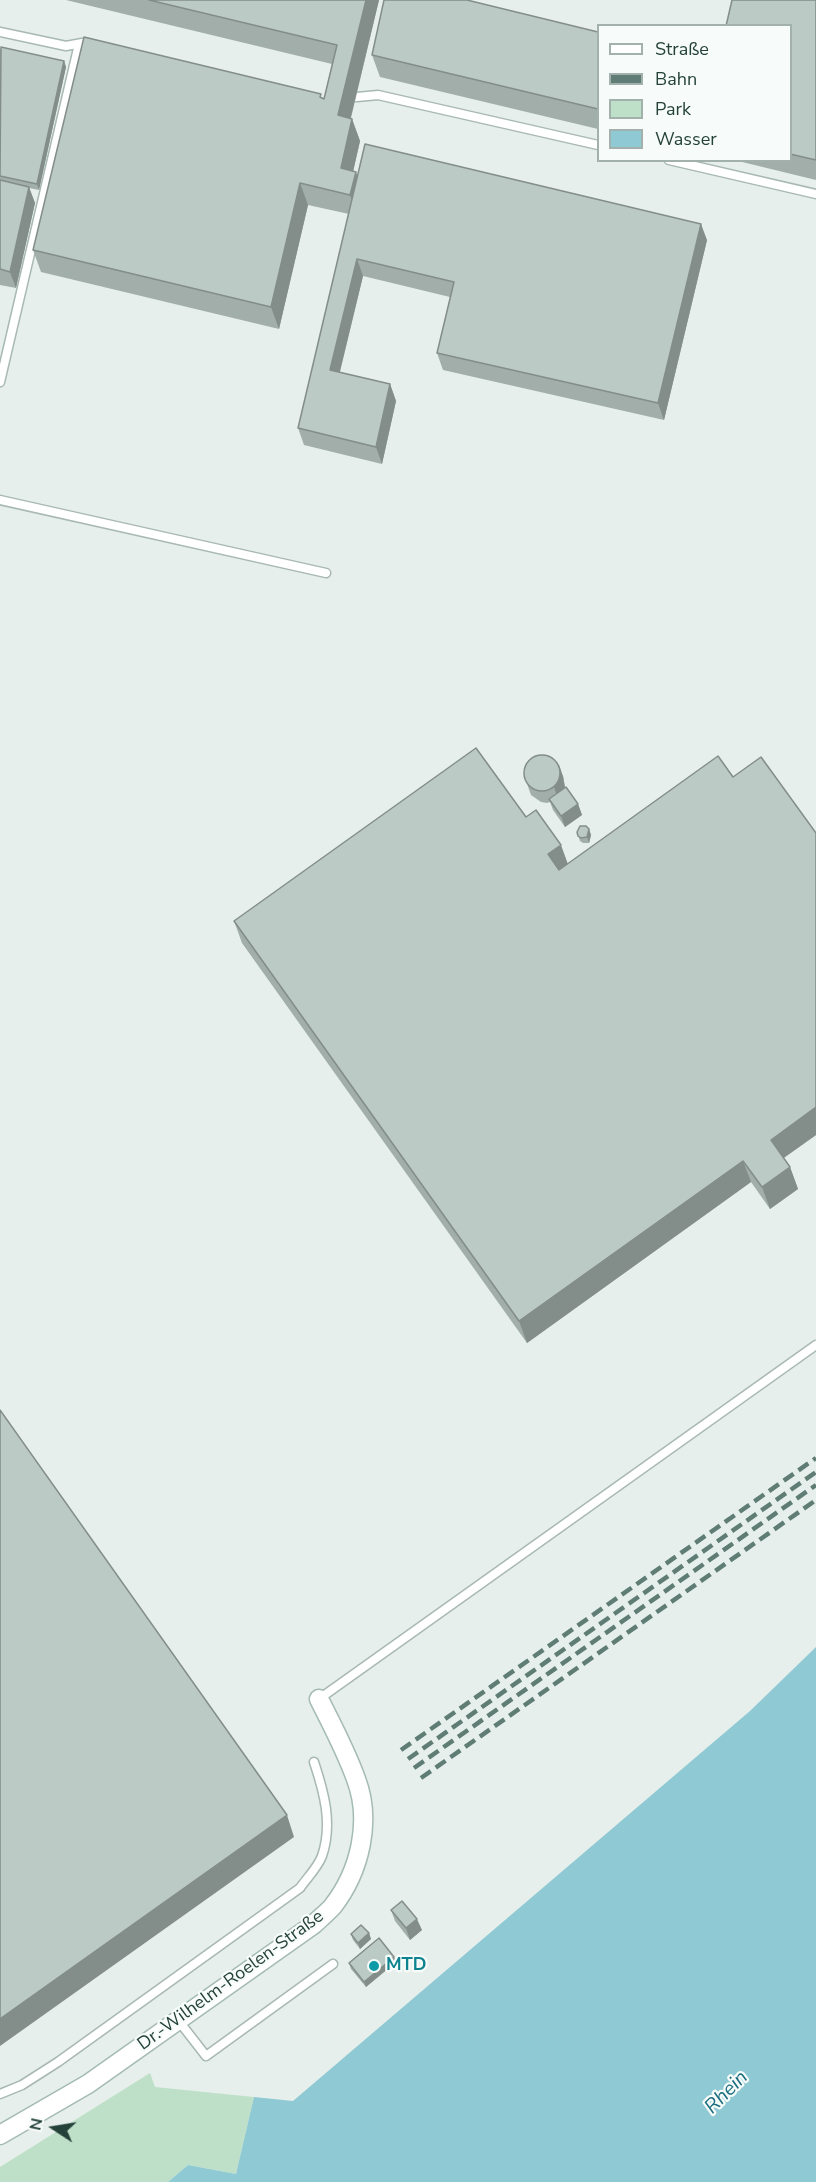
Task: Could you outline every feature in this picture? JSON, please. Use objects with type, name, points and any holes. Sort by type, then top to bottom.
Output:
[{"type":"street","name":"Dr.-Wilhelm-Roelen-Straße","points":[[0,2135],[88,2084],[313,1925],[332,1906],[348,1882],[360,1852],[363,1804],[357,1780],[319,1699]]},
{"type":"lane","points":[[0,32],[66,46],[93,42]]},
{"type":"lane","points":[[0,382],[79,44]]},
{"type":"lane","points":[[357,97],[378,95],[597,144]]},
{"type":"lane","points":[[678,162],[816,194]]},
{"type":"lane","points":[[0,500],[326,573]]},
{"type":"lane","points":[[319,1699],[816,1345]]},
{"type":"lane","points":[[0,2094],[22,2085],[58,2062],[300,1888],[321,1857],[327,1827],[325,1794],[314,1762]]},
{"type":"lane","points":[[177,2020],[206,2056],[333,1964]]},
{"type":"green space","points":[[150,2073],[155,2087],[254,2097],[236,2174],[188,2165],[168,2182],[0,2182],[0,2167]]},
{"type":"water","name":"Rhein","points":[[816,1647],[816,2182],[168,2182],[188,2165],[236,2174],[254,2097],[293,2101],[750,1711]]},
{"type":"building","points":[[149,0],[366,0],[338,115],[352,119],[341,168],[356,172],[350,195],[300,183],[271,307],[33,250],[84,37],[321,94],[320,97],[324,99],[337,45]]},
{"type":"building","points":[[384,0],[467,0],[597,32],[597,109],[372,55]]},
{"type":"building","points":[[732,0],[816,0],[816,160],[792,154],[792,24],[726,24]]},
{"type":"building","points":[[1,47],[64,61],[37,184],[0,176]]},
{"type":"building","points":[[365,144],[701,224],[658,403],[437,353],[454,282],[357,259],[330,370],[390,384],[376,447],[298,428]]},
{"type":"building","points":[[0,180],[29,187],[10,272],[0,269]]},
{"type":"building","points":[[476,748],[526,817],[536,810],[561,845],[548,854],[559,870],[718,756],[733,777],[761,757],[816,833],[816,1107],[771,1140],[790,1167],[762,1187],[743,1161],[519,1321],[234,921]]},
{"type":"building","points":[[542,755],[555,760],[560,773],[555,786],[542,791],[529,786],[524,773],[529,760]]},
{"type":"building","points":[[566,787],[578,804],[561,816],[549,799]]},
{"type":"building","points":[[580,826],[586,826],[589,829],[587,837],[578,836]]},
{"type":"building","points":[[0,1410],[287,1815],[0,2019]]},
{"type":"building","points":[[402,1901],[417,1919],[406,1928],[391,1910]]},
{"type":"building","points":[[361,1925],[369,1933],[358,1943],[351,1934]]},
{"type":"building","name":"MTD","points":[[379,1938],[394,1957],[364,1982],[349,1963]]},
{"type":"railway","points":[[401,1750],[816,1458]]},
{"type":"railway","points":[[408,1759],[816,1472]]},
{"type":"railway","points":[[414,1768],[816,1485]]},
{"type":"railway","points":[[421,1778],[816,1500]]},
{"type":"place","name":"MTD","points":[[374,1966]]}]
